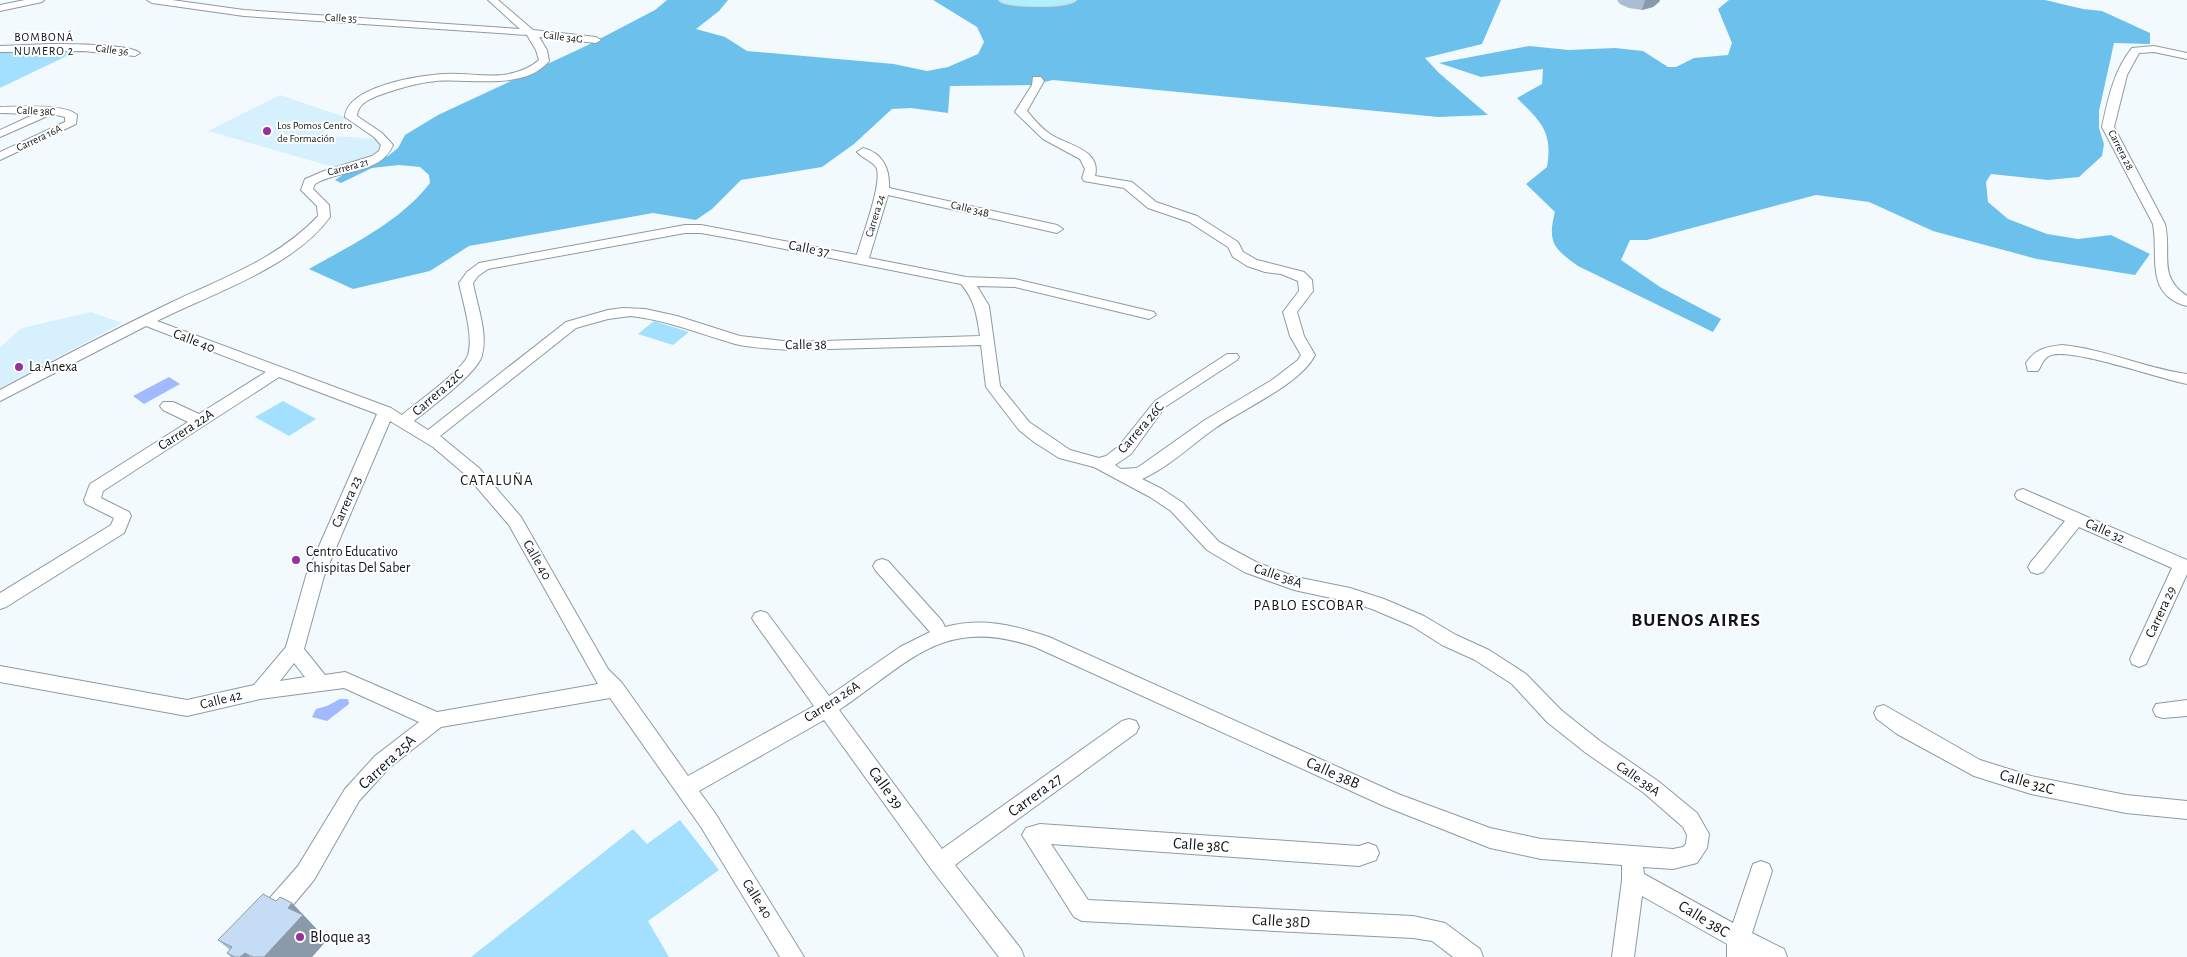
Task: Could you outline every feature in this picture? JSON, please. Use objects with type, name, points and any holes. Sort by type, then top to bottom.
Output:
[{"type":"main road","points":[[1005,0],[1036,2],[1070,0]]},
{"type":"street","points":[[0,8],[38,0]]},
{"type":"street","name":"Calle 35","points":[[152,0],[244,12],[531,33]]},
{"type":"street","points":[[493,0],[531,33]]},
{"type":"street","name":"Calle 34G","points":[[531,33],[596,40]]},
{"type":"street","name":"Carrera 21","points":[[0,396],[281,253],[316,227],[324,217],[323,205],[307,190],[308,182],[332,171],[369,163],[387,150],[387,145],[378,135],[351,117],[353,107],[358,102],[385,90],[410,82],[454,77],[503,78],[533,69],[544,60],[539,42],[531,33]]},
{"type":"street","name":"Calle 36","points":[[0,49],[56,46],[86,47],[135,53]]},
{"type":"street","name":"Carrera 28","points":[[2187,56],[2154,49],[2136,50],[2124,70],[2108,127],[2159,224],[2162,234],[2162,256],[2159,272],[2168,289],[2187,302]]},
{"type":"street","points":[[1037,79],[1039,81],[1038,85],[1026,101],[1021,112],[1047,137],[1072,146],[1080,153],[1089,163],[1091,172],[1088,178],[1128,185],[1152,205],[1193,219],[1233,245],[1238,254],[1252,263],[1265,268],[1283,270],[1299,275],[1305,280],[1306,291],[1290,312],[1297,336],[1308,355],[1304,363],[1210,424],[1141,474],[1116,474]]},
{"type":"street","name":"Calle 38C","points":[[0,110],[52,111],[71,115]]},
{"type":"street","points":[[0,134],[52,111]]},
{"type":"street","name":"Carrera 16A","points":[[0,156],[70,124],[71,115]]},
{"type":"street","name":"Carrera 24","points":[[862,260],[883,190],[884,176],[881,165],[863,152]]},
{"type":"street","name":"Calle 34B","points":[[883,190],[939,201],[1057,229]]},
{"type":"street","name":"Calle 37","points":[[470,275],[484,266],[685,229],[701,229],[966,281],[1015,283],[1149,315]]},
{"type":"street","name":"Carrera 22C","points":[[403,422],[462,373],[475,357],[477,338],[466,283],[470,275]]},
{"type":"street","name":"Calle 38A","points":[[966,281],[976,293],[982,306],[993,387],[1024,426],[1065,454],[1099,463],[1116,474],[1156,493],[1177,508],[1213,546],[1250,567],[1294,583],[1350,595],[1384,607],[1418,621],[1449,640],[1482,655],[1519,679],[1554,716],[1593,747],[1651,787],[1690,820],[1698,834],[1696,848]]},
{"type":"street","name":"Calle 38","points":[[430,436],[571,325],[629,312],[660,316],[739,340],[763,344],[792,346],[988,340]]},
{"type":"street","name":"Calle 40","points":[[145,321],[386,412],[430,436],[473,472],[515,521],[600,674],[615,689],[708,820],[792,957]]},
{"type":"street","points":[[2033,368],[2033,362],[2043,353],[2049,350],[2063,350],[2092,354],[2172,377],[2187,379]]},
{"type":"street","name":"Carrera 26C","points":[[1099,463],[1111,461],[1125,450],[1160,404],[1232,357]]},
{"type":"street","name":"Carrera 22A","points":[[0,602],[118,529],[123,516],[92,500],[96,488],[276,372]]},
{"type":"street","points":[[168,406],[200,421]]},
{"type":"street","name":"Carrera 23","points":[[260,691],[294,650],[315,576],[386,412]]},
{"type":"street","name":"Calle 32","points":[[2023,495],[2185,566]]},
{"type":"street","points":[[2037,567],[2077,518]]},
{"type":"street","points":[[882,566],[936,626],[940,635]]},
{"type":"street","name":"Carrera 29","points":[[2139,659],[2185,566]]},
{"type":"street","name":"Calle 39","points":[[761,618],[940,863],[1013,957]]},
{"type":"street","name":"Carrera 26A","points":[[685,788],[827,708],[907,652],[940,635],[962,629],[983,629]]},
{"type":"street","name":"Calle 38B","points":[[983,629],[1012,632],[1042,642],[1392,800],[1490,838],[1541,849],[1673,859],[1689,856],[1696,848]]},
{"type":"street","points":[[294,650],[320,682]]},
{"type":"street","name":"Calle 42","points":[[0,674],[187,708],[260,691],[345,680],[436,720]]},
{"type":"street","name":"Carrera 25A","points":[[259,927],[306,873],[352,795],[382,762],[436,720],[615,689]]},
{"type":"street","points":[[2163,710],[2187,708]]},
{"type":"street","name":"Calle 32C","points":[[1884,713],[1904,728],[1974,767],[2015,780],[2083,797],[2126,804],[2186,810]]},
{"type":"street","name":"Carrera 27","points":[[940,863],[1129,727]]},
{"type":"street","name":"Calle 38C","points":[[1082,910],[1033,835],[1359,856],[1368,853]]},
{"type":"street","points":[[1623,957],[1633,880],[1632,856]]},
{"type":"street","points":[[1739,948],[1761,871]]},
{"type":"street","name":"Calle 38C","points":[[1633,880],[1670,898],[1739,948],[1776,957]]},
{"type":"street","name":"Calle 38D","points":[[1082,910],[1413,927],[1437,931],[1472,957]]},
{"type":"shaded area","points":[[667,0],[728,0],[719,11],[696,29],[725,37],[747,51],[894,64],[927,71],[948,67],[978,54],[984,42],[977,27],[933,0],[1501,0],[1482,44],[1425,58],[1439,73],[1488,115],[1438,117],[1053,80],[1032,85],[950,86],[948,113],[911,108],[892,109],[854,144],[822,167],[741,180],[712,209],[696,220],[653,213],[469,246],[430,271],[353,289],[309,269],[358,242],[390,221],[418,197],[430,183],[429,175],[420,167],[399,165],[372,168],[341,183],[335,180],[350,170],[388,156],[398,148],[405,135],[438,115],[586,46],[655,10]]},
{"type":"shaded area","points":[[1729,0],[2045,0],[2083,9],[2102,11],[2150,33],[2150,44],[2114,43],[2099,111],[2099,128],[2104,144],[2102,156],[2079,177],[2048,180],[1991,174],[1986,182],[1988,202],[2008,219],[2047,234],[2078,239],[2111,235],[2150,254],[2135,275],[2037,259],[1933,231],[1869,202],[1816,195],[1647,240],[1630,240],[1621,260],[1660,287],[1721,319],[1713,332],[1578,266],[1563,255],[1554,244],[1552,231],[1555,212],[1526,184],[1547,167],[1548,144],[1539,121],[1517,98],[1542,84],[1543,69],[1481,77],[1439,63],[1529,46],[1569,50],[1615,48],[1643,51],[1668,67],[1676,67],[1694,58],[1728,55],[1732,43],[1718,9]]},
{"type":"shaded area","points":[[61,50],[75,52],[0,88],[0,53]]},
{"type":"shaded area","name":"Los Pomos Centro de Formación","points":[[280,95],[348,118],[323,132],[334,136],[378,139],[382,150],[368,159],[333,167],[208,131]]},
{"type":"shaded area","name":"La Anexa","points":[[91,312],[122,323],[0,388],[0,347],[22,328]]},
{"type":"shaded area","points":[[654,321],[689,332],[673,345],[638,334]]},
{"type":"shaded area","points":[[169,377],[180,384],[144,404],[133,396]]},
{"type":"shaded area","points":[[283,401],[316,419],[289,436],[255,417]]},
{"type":"shaded area","points":[[340,699],[348,699],[349,704],[327,721],[312,717],[316,709]]},
{"type":"shaded area","points":[[680,820],[719,870],[648,921],[669,957],[471,957],[633,829],[647,844]]},
{"type":"building","points":[[263,894],[276,901],[280,897],[292,903],[288,908],[303,915],[264,957],[253,957],[245,953],[240,957],[235,957],[227,953],[232,947],[218,940]]},
{"type":"place","name":"Los Pomos Centro de Formación","points":[[267,131]]},
{"type":"place","name":"La Anexa","points":[[19,367]]},
{"type":"place","name":"Centro Educativo Chispitas Del Saber","points":[[296,560]]},
{"type":"place","name":"Bloque a3","points":[[300,937]]},
{"type":"district","name":"BOMBONÁ NUMERO 2","points":[[44,44]]},
{"type":"district","name":"CATALUÑA","points":[[497,480]]},
{"type":"district","name":"PABLO ESCOBAR","points":[[1309,605]]},
{"type":"district","name":"BUENOS AIRES","points":[[1696,620]]}]
